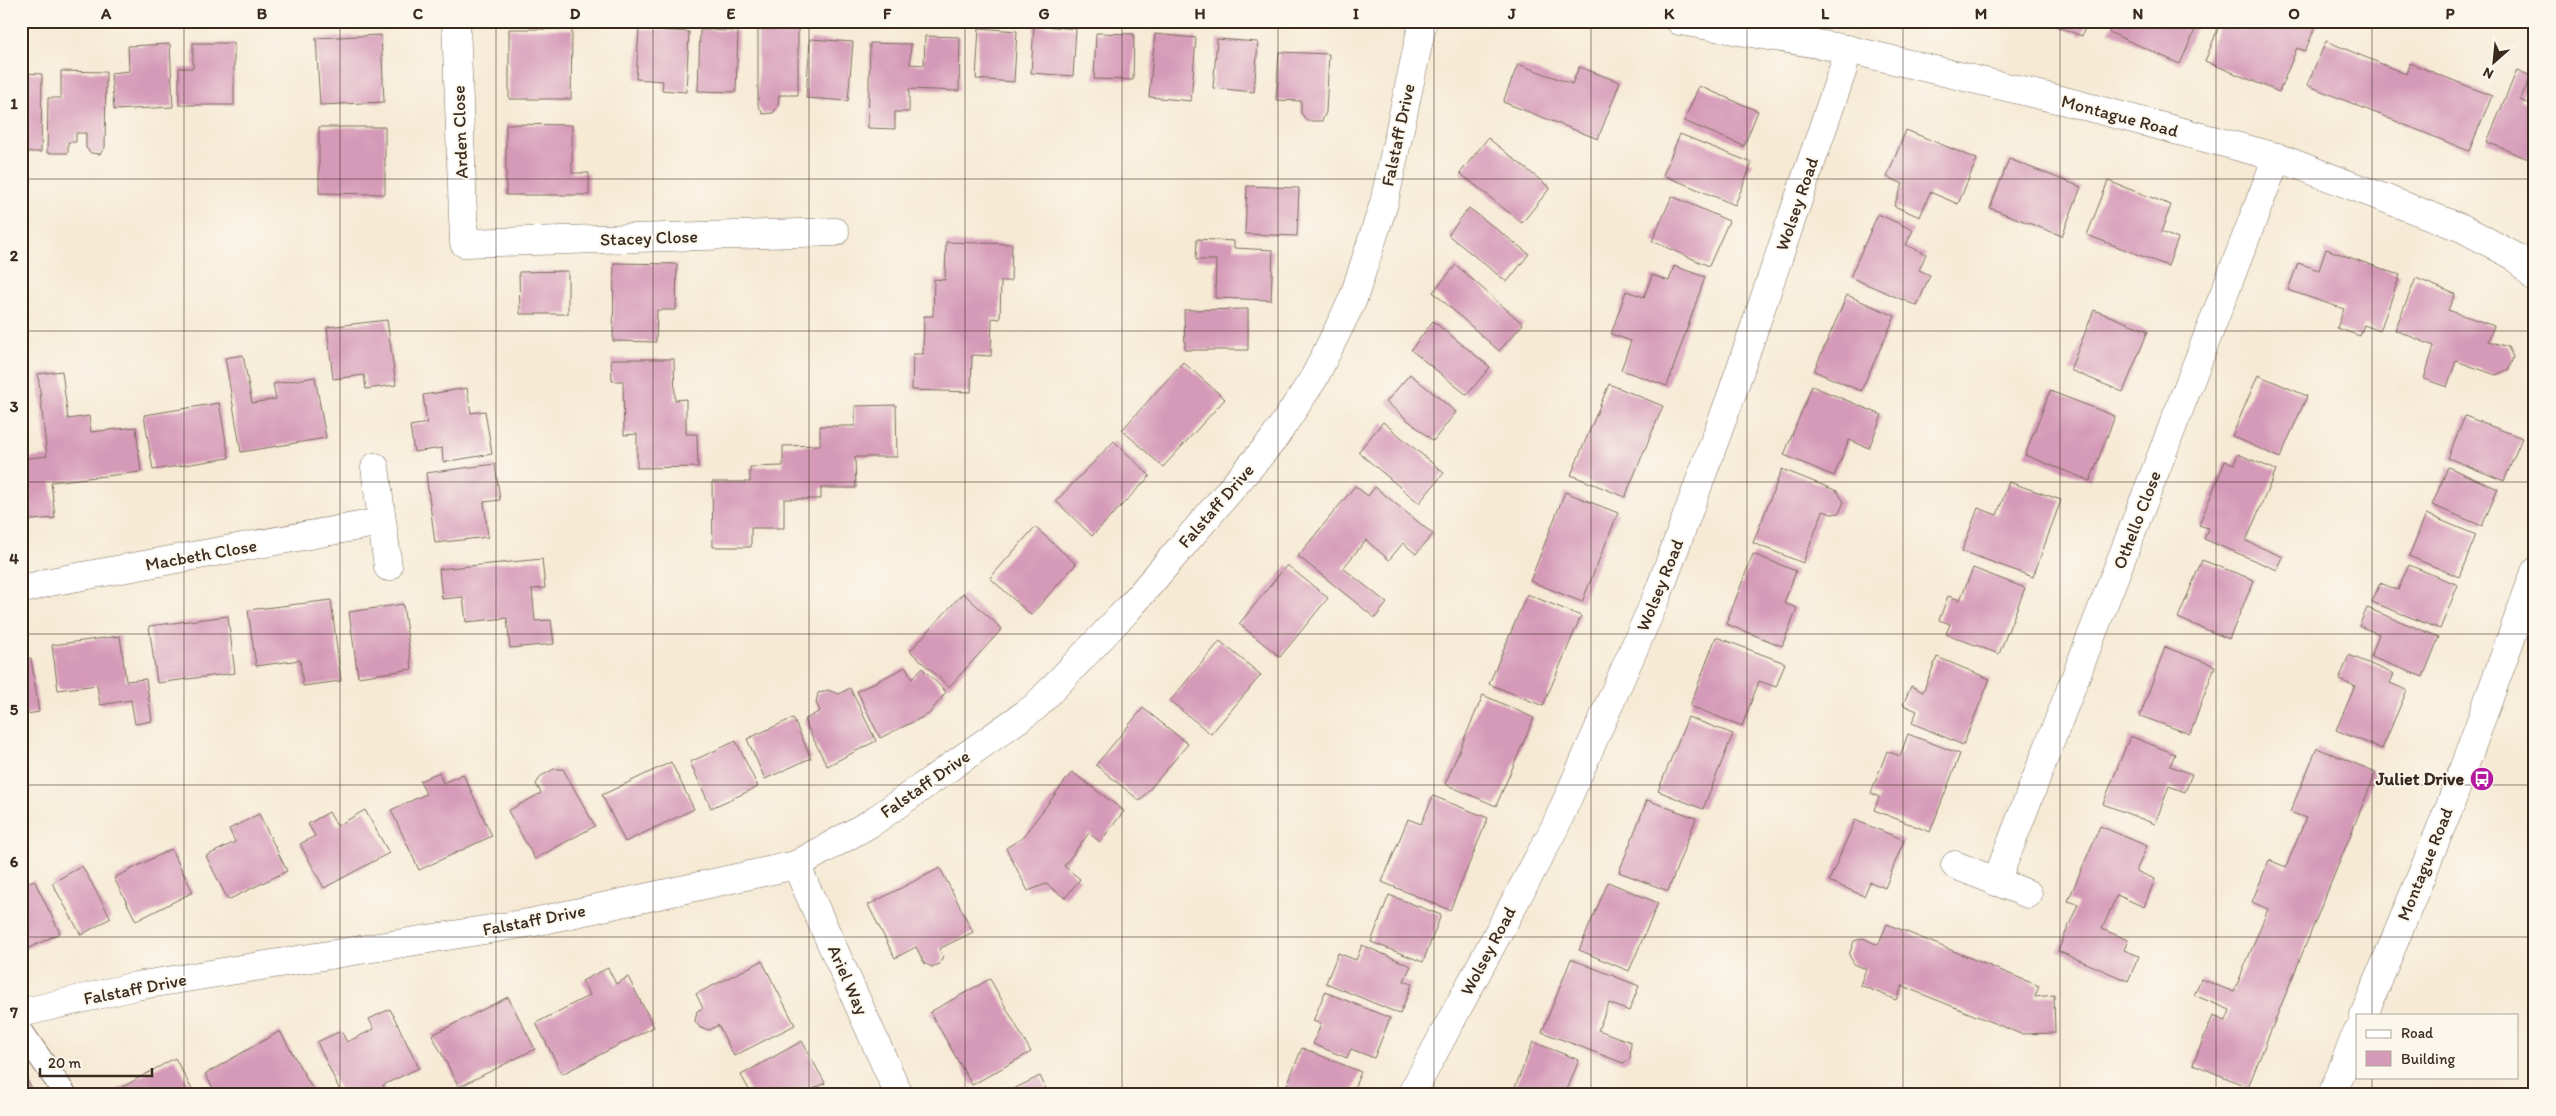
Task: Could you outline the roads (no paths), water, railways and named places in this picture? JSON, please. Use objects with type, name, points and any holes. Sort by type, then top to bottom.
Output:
[{"type":"street","name":"Arden Close","points":[[456,21],[464,243]]},
{"type":"street","name":"Falstaff Drive","points":[[21,1013],[136,986],[534,922],[796,865],[871,823],[1035,707],[1129,608],[1274,440],[1314,378],[1353,299],[1384,203],[1423,21]]},
{"type":"street","name":"Montague Road","points":[[1680,21],[1847,49],[2069,102],[2277,157],[2462,228],[2516,258],[2535,278]]},
{"type":"street","name":"Wolsey Road","points":[[1411,1095],[1556,827],[1658,594],[1730,399],[1843,69],[1847,49]]},
{"type":"street","name":"Othello Close","points":[[1996,882],[2277,157]]},
{"type":"street","name":"Stacey Close","points":[[464,243],[835,232]]},
{"type":"street","points":[[375,467],[388,567]]},
{"type":"street","name":"Macbeth Close","points":[[21,590],[50,582],[381,522]]},
{"type":"street","name":"Montague Road","points":[[2364,1014],[2448,808],[2535,572]]},
{"type":"street","name":"Ariel Way","points":[[796,865],[899,1095]]},
{"type":"street","points":[[1955,866],[2028,894]]},
{"type":"street","points":[[2332,1095],[2356,1035]]},
{"type":"lane","points":[[21,1030],[66,1095]]},
{"type":"place","name":"Juliet Drive","points":[[2482,779]]}]
